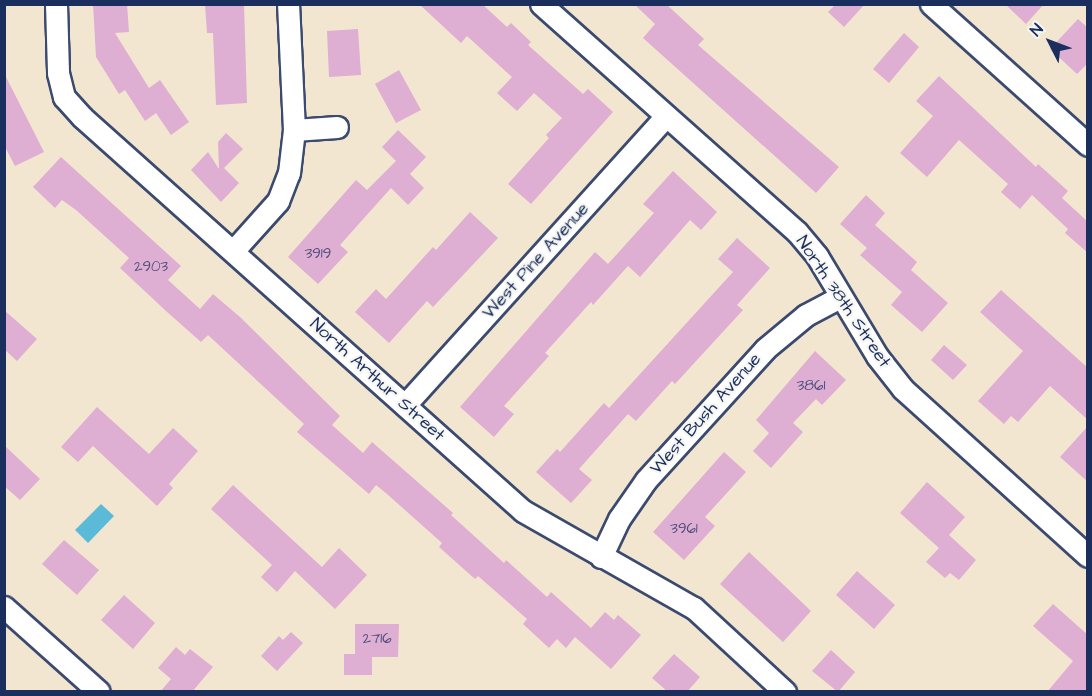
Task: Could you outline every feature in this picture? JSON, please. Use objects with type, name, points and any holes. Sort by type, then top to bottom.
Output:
[{"type":"street","name":"North Arthur Street","points":[[56,4],[58,73],[64,97],[82,117],[234,250],[523,512],[601,557],[668,591],[694,608],[785,692]]},
{"type":"street","points":[[234,250],[278,201],[289,173],[294,130],[288,4]]},
{"type":"street","name":"North 38th Street","points":[[541,4],[798,232],[817,256],[840,297],[903,389],[1088,556]]},
{"type":"street","points":[[931,4],[1088,145]]},
{"type":"street","name":"West Pine Avenue","points":[[405,405],[666,116]]},
{"type":"street","points":[[294,130],[337,127]]},
{"type":"street","name":"West Bush Avenue","points":[[601,557],[619,519],[646,480],[765,349],[806,315],[840,297]]},
{"type":"street","points":[[4,607],[99,692]]},
{"type":"water","points":[[101,504],[114,516],[88,543],[75,530]]},
{"type":"building","points":[[93,4],[127,4],[129,32],[115,33],[149,88],[160,80],[189,122],[171,135],[156,113],[145,121],[125,90],[119,94],[96,57]]},
{"type":"building","points":[[205,4],[244,4],[247,103],[216,105],[213,33],[207,33]]},
{"type":"building","points":[[419,4],[482,4],[507,27],[511,23],[531,42],[528,45],[583,94],[588,89],[613,112],[531,204],[508,184],[549,138],[546,135],[562,118],[534,93],[517,111],[497,93],[512,77],[467,36],[461,43]]},
{"type":"building","points":[[634,4],[666,4],[704,39],[698,45],[839,167],[816,193],[643,38],[655,24]]},
{"type":"building","points":[[836,4],[865,4],[844,27],[828,12]]},
{"type":"building","points":[[1005,4],[1044,4],[1026,24]]},
{"type":"building","points":[[1078,19],[1088,28],[1088,63],[1077,74],[1050,49]]},
{"type":"building","points":[[358,29],[361,75],[329,77],[327,31]]},
{"type":"building","points":[[904,33],[919,47],[889,83],[873,69]]},
{"type":"building","points":[[399,70],[421,110],[396,123],[375,84]]},
{"type":"building","points":[[4,73],[44,152],[15,166],[4,145]]},
{"type":"building","points":[[939,76],[1036,167],[1038,164],[1068,191],[1062,198],[1088,222],[1088,253],[1065,233],[1068,229],[1032,195],[1020,209],[1001,192],[1008,184],[959,140],[927,177],[900,153],[933,116],[916,101]]},
{"type":"building","points":[[398,130],[426,157],[410,174],[424,188],[408,205],[391,188],[340,245],[348,252],[318,284],[288,257],[356,180],[367,190],[396,161],[382,147]]},
{"type":"building","points":[[226,133],[243,149],[224,168],[239,183],[221,202],[191,170],[208,152],[219,169],[218,142]]},
{"type":"building","points":[[61,157],[181,266],[168,280],[200,309],[213,294],[240,317],[340,416],[332,425],[363,453],[372,442],[453,513],[451,515],[504,563],[506,560],[547,597],[551,592],[591,628],[605,612],[614,620],[618,615],[641,635],[611,669],[575,637],[566,648],[557,639],[549,648],[523,624],[527,619],[478,576],[475,579],[439,547],[442,543],[387,494],[376,485],[369,494],[297,432],[304,424],[208,335],[201,342],[166,311],[120,268],[129,258],[76,210],[62,200],[55,208],[33,187]]},
{"type":"building","points":[[673,171],[717,212],[701,230],[690,220],[640,277],[628,266],[593,305],[591,302],[545,353],[549,356],[504,406],[514,414],[494,437],[460,407],[595,252],[608,264],[654,213],[643,204]]},
{"type":"building","points":[[866,195],[885,213],[875,225],[917,262],[911,270],[948,303],[922,332],[891,305],[902,292],[860,255],[867,248],[840,224]]},
{"type":"building","points":[[470,212],[498,238],[433,307],[427,301],[389,343],[355,312],[376,289],[386,299],[433,247],[436,250]]},
{"type":"building","points":[[737,238],[770,268],[737,305],[743,310],[675,384],[672,381],[636,421],[628,414],[579,469],[592,480],[571,503],[536,472],[557,449],[560,452],[604,403],[609,408],[733,272],[718,259]]},
{"type":"building","points":[[1001,290],[1088,368],[1088,420],[1050,386],[1018,422],[1011,416],[1004,424],[978,401],[1023,351],[980,312]]},
{"type":"building","points":[[4,310],[37,339],[17,361],[4,349]]},
{"type":"building","points":[[944,345],[967,365],[953,380],[931,360]]},
{"type":"building","points":[[815,351],[846,380],[822,405],[816,399],[793,423],[803,432],[771,468],[753,451],[769,433],[756,420]]},
{"type":"building","points":[[97,407],[149,454],[173,428],[198,451],[169,484],[173,488],[157,506],[93,446],[78,462],[61,447]]},
{"type":"building","points":[[1088,426],[1088,482],[1060,457]]},
{"type":"building","points":[[4,445],[40,479],[20,500],[4,486]]},
{"type":"building","points":[[724,452],[746,472],[705,517],[715,526],[684,560],[653,532]]},
{"type":"building","points":[[927,482],[965,517],[949,535],[976,560],[959,580],[950,573],[945,578],[926,562],[939,548],[900,513]]},
{"type":"building","points":[[233,485],[322,567],[339,548],[367,575],[335,609],[295,571],[277,592],[261,577],[272,565],[211,509]]},
{"type":"building","points":[[64,540],[99,570],[77,595],[42,564]]},
{"type":"building","points":[[749,552],[811,611],[783,642],[720,584]]},
{"type":"building","points":[[857,571],[895,605],[874,629],[836,595]]},
{"type":"building","points":[[124,595],[155,623],[133,649],[101,620]]},
{"type":"building","points":[[1053,604],[1088,635],[1088,692],[1047,692],[1073,661],[1033,626]]},
{"type":"building","points":[[355,624],[399,624],[398,657],[372,657],[372,675],[344,675],[344,654],[355,654]]},
{"type":"building","points":[[291,632],[303,643],[277,671],[261,656],[279,636],[283,640]]},
{"type":"building","points":[[176,647],[185,655],[190,649],[213,667],[192,692],[160,692],[171,679],[158,668]]},
{"type":"building","points":[[831,650],[855,672],[838,692],[812,671]]},
{"type":"building","points":[[674,654],[700,677],[687,692],[668,692],[652,678]]}]
